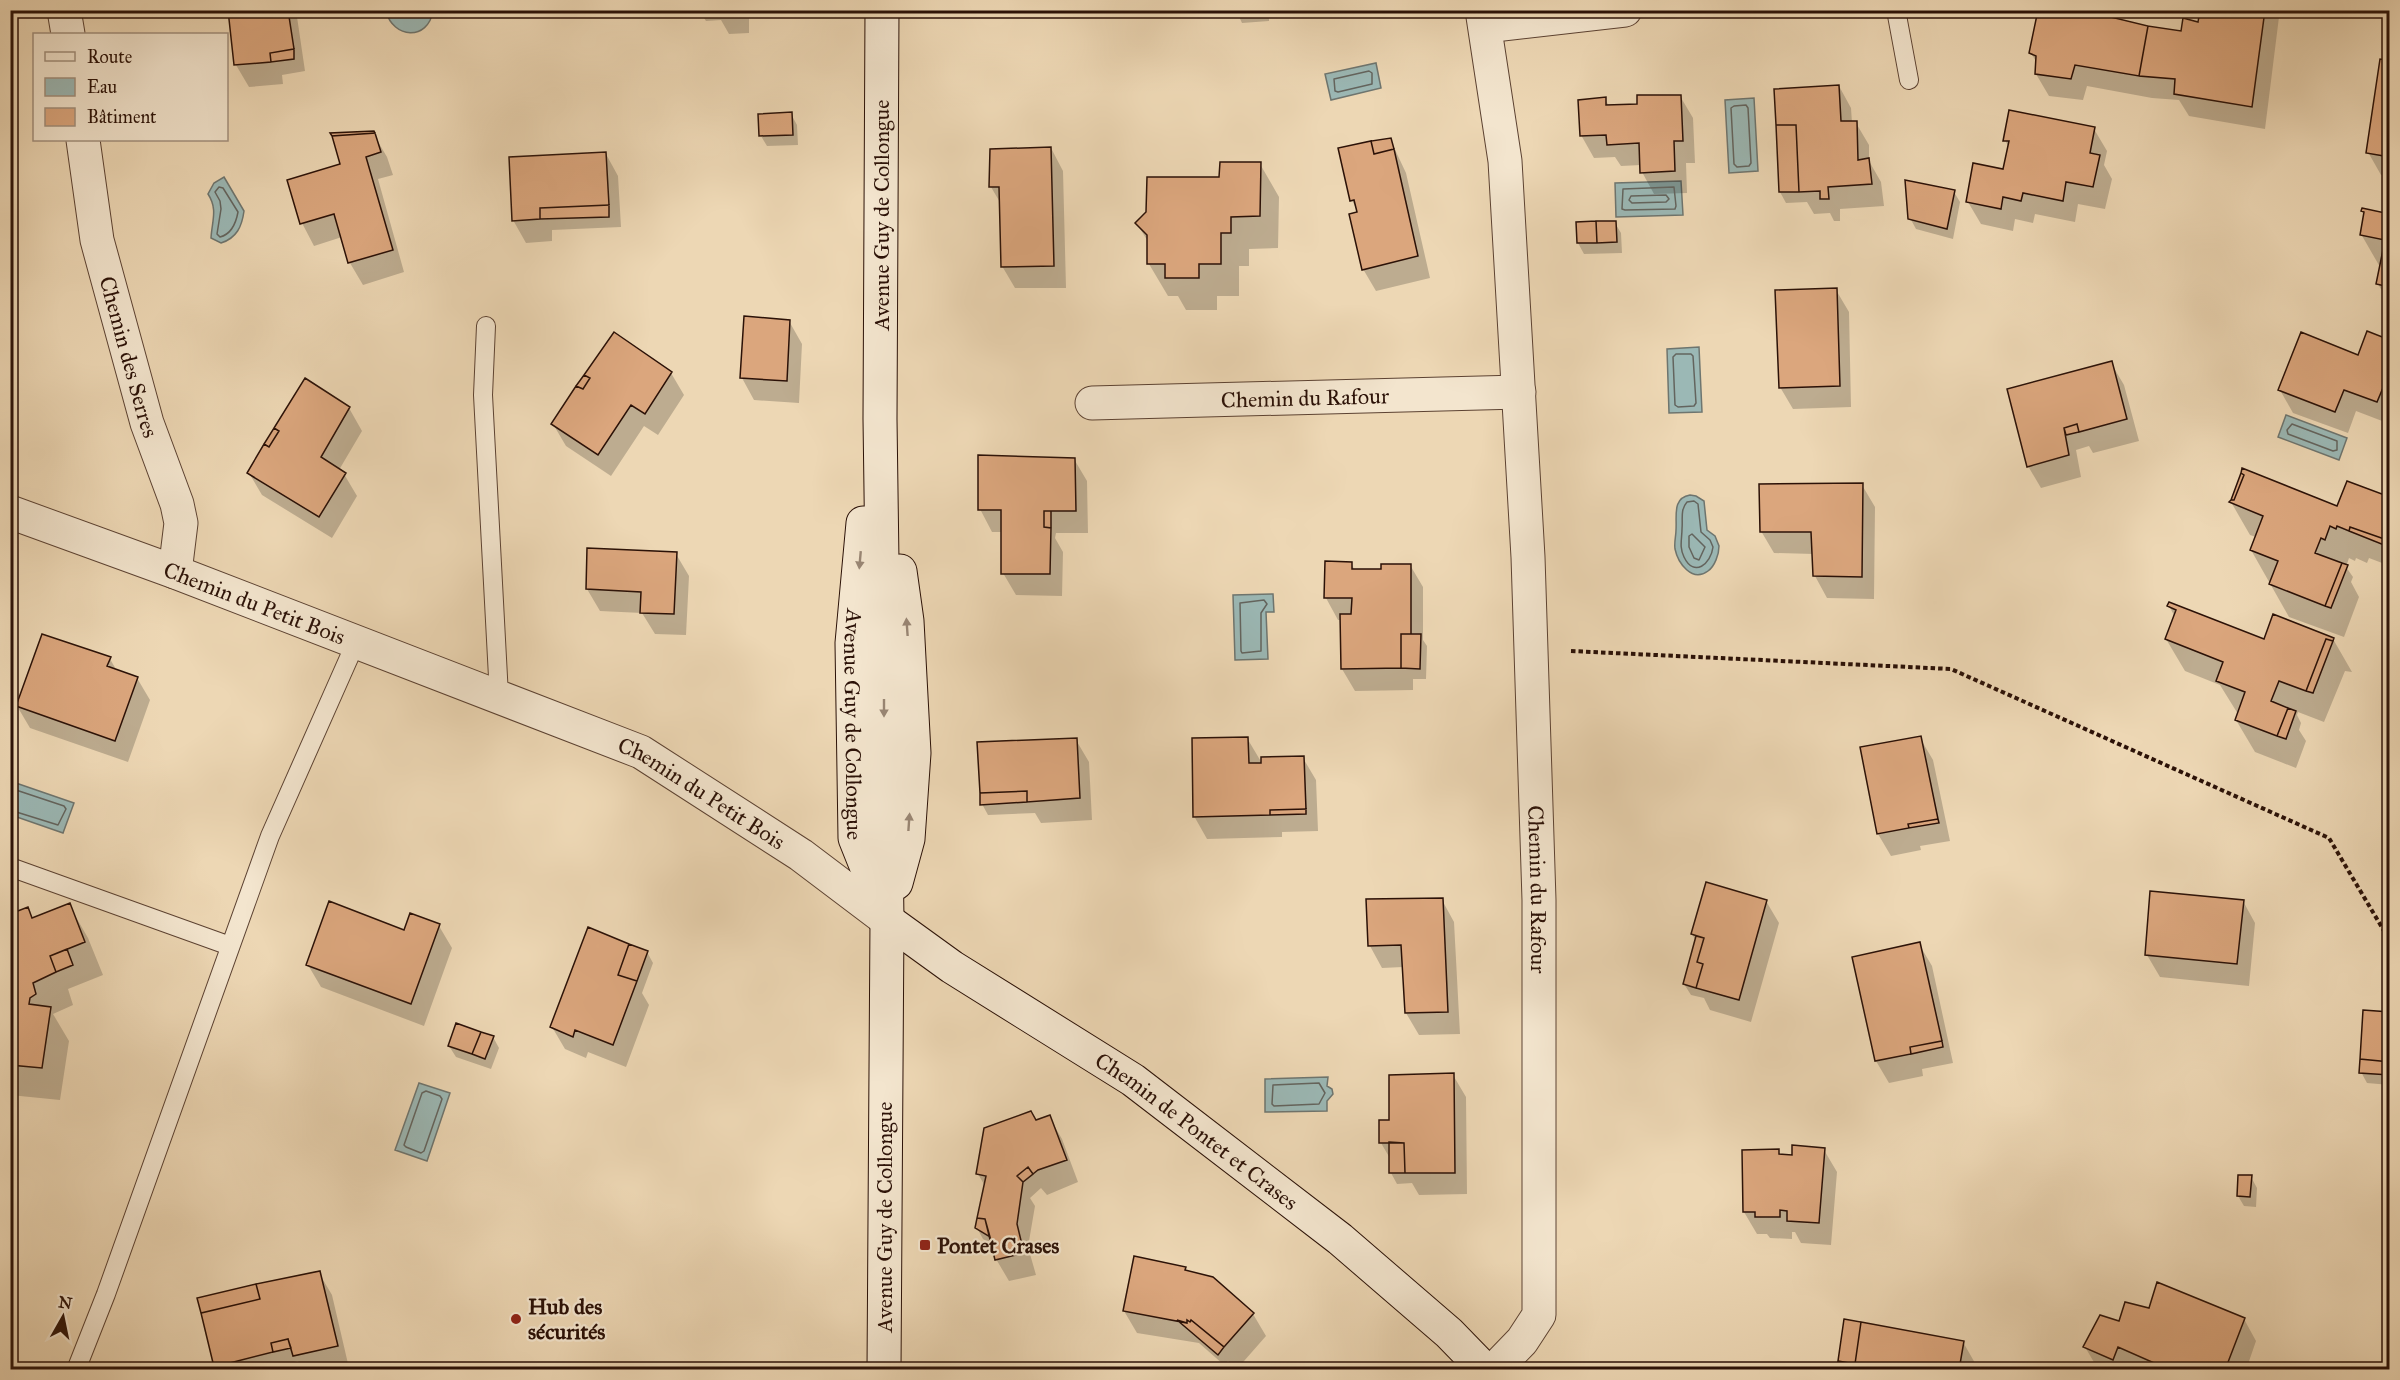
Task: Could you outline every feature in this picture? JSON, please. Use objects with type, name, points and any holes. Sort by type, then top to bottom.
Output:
[{"type":"street","points":[[64,10],[68,33]]},
{"type":"street","name":"Avenue Guy de Collongue","points":[[882,10],[880,419],[907,621],[914,753],[908,839],[887,920],[884,1370]]},
{"type":"street","points":[[1483,18],[1625,10]]},
{"type":"street","name":"Chemin du Rafour","points":[[1483,18],[1505,161],[1531,650],[1539,900],[1539,1315],[1522,1341],[1494,1370]]},
{"type":"street","name":"Chemin des Serres","points":[[83,141],[97,240],[147,423],[177,504],[181,523],[175,572]]},
{"type":"street","name":"Chemin du Rafour","points":[[1092,403],[1519,392]]},
{"type":"street","name":"Avenue Guy de Collongue","points":[[880,419],[864,523],[852,643],[853,741],[855,838],[887,920]]},
{"type":"street","name":"Chemin du Petit Bois","points":[[10,512],[175,572],[641,752],[801,855],[887,920]]},
{"type":"street","name":"Chemin de Pontet et Crases","points":[[887,920],[952,967],[1133,1080],[1340,1239],[1449,1332],[1485,1370]]},
{"type":"lane","points":[[1896,10],[1908,80]]},
{"type":"lane","points":[[486,326],[483,395],[499,696]]},
{"type":"lane","points":[[76,1370],[106,1294],[270,836],[356,642]]},
{"type":"lane","points":[[10,867],[230,946]]},
{"type":"path","points":[[1531,650],[1951,669],[2329,838],[2390,941]]},
{"type":"water","points":[[386,10],[433,11],[425,28],[410,33],[396,27]]},
{"type":"water","points":[[1376,63],[1381,88],[1331,100],[1325,74]]},
{"type":"water","points":[[1754,98],[1758,171],[1729,173],[1725,100]]},
{"type":"water","points":[[224,177],[244,211],[238,231],[221,243],[211,238],[214,210],[208,194],[214,183]]},
{"type":"water","points":[[1681,181],[1683,215],[1616,217],[1615,183]]},
{"type":"water","points":[[1699,347],[1702,412],[1669,413],[1667,349]]},
{"type":"water","points":[[2286,415],[2347,438],[2339,460],[2278,437]]},
{"type":"water","points":[[1690,495],[1704,501],[1707,530],[1715,536],[1719,546],[1715,563],[1708,571],[1697,575],[1687,570],[1679,560],[1675,549],[1678,504],[1684,497]]},
{"type":"water","points":[[1273,594],[1274,612],[1266,612],[1268,659],[1235,660],[1233,595]]},
{"type":"water","points":[[13,782],[74,803],[63,833],[11,815]]},
{"type":"water","points":[[1328,1077],[1327,1086],[1332,1089],[1333,1094],[1327,1101],[1327,1111],[1265,1112],[1265,1079]]},
{"type":"water","points":[[419,1083],[450,1093],[427,1161],[395,1150]]},
{"type":"building","points":[[228,10],[288,10],[294,49],[270,53],[271,62],[234,65]]},
{"type":"building","points":[[2038,10],[2094,10],[2094,13],[2148,26],[2139,76],[2075,65],[2071,79],[2035,74],[2036,56],[2029,53]]},
{"type":"building","points":[[2200,10],[2265,10],[2252,107],[2174,94],[2175,79],[2139,76],[2148,26],[2181,31],[2183,18],[2198,22]]},
{"type":"building","points":[[2390,44],[2390,157],[2366,153],[2380,59],[2386,60]]},
{"type":"building","points":[[294,49],[294,59],[271,62],[270,53]]},
{"type":"building","points":[[1839,85],[1841,121],[1857,121],[1858,160],[1869,158],[1872,184],[1828,187],[1829,199],[1820,199],[1820,191],[1799,192],[1796,125],[1776,125],[1774,89]]},
{"type":"building","points":[[1637,95],[1681,95],[1683,141],[1674,141],[1675,171],[1640,173],[1639,143],[1607,145],[1606,135],[1580,136],[1578,100],[1606,97],[1606,105],[1637,104]]},
{"type":"building","points":[[2009,110],[2095,127],[2090,153],[2100,155],[2093,187],[2066,182],[2063,201],[2023,193],[2021,201],[2003,197],[2001,209],[1966,202],[1973,163],[2003,169],[2009,141],[2003,141]]},
{"type":"building","points":[[792,112],[793,135],[759,136],[758,114]]},
{"type":"building","points":[[1776,125],[1796,125],[1799,192],[1779,192]]},
{"type":"building","points":[[374,131],[375,133],[332,136],[330,133]]},
{"type":"building","points":[[375,133],[381,152],[366,157],[393,250],[348,263],[334,214],[300,224],[287,180],[340,164],[332,136]]},
{"type":"building","points":[[1391,138],[1394,149],[1374,154],[1371,141]]},
{"type":"building","points":[[1371,141],[1374,154],[1394,149],[1418,256],[1362,270],[1349,214],[1357,212],[1354,200],[1350,201],[1338,148]]},
{"type":"building","points":[[1051,147],[1054,266],[1001,267],[999,187],[989,187],[990,149]]},
{"type":"building","points":[[606,152],[609,205],[540,208],[540,219],[512,221],[509,157]]},
{"type":"building","points":[[1220,162],[1261,162],[1260,216],[1231,217],[1231,233],[1221,233],[1221,264],[1199,264],[1199,278],[1165,278],[1165,264],[1147,264],[1147,235],[1135,223],[1146,212],[1147,177],[1219,177]]},
{"type":"building","points":[[1905,180],[1955,190],[1947,229],[1908,219]]},
{"type":"building","points":[[609,205],[609,217],[540,219],[540,208]]},
{"type":"building","points":[[2362,208],[2390,214],[2390,287],[2376,284],[2385,240],[2360,235],[2364,212],[2361,211]]},
{"type":"building","points":[[1596,221],[1616,221],[1617,242],[1597,243]]},
{"type":"building","points":[[1596,221],[1597,243],[1577,243],[1576,222]]},
{"type":"building","points":[[1837,288],[1840,386],[1779,388],[1775,290]]},
{"type":"building","points":[[744,316],[790,320],[787,381],[740,378]]},
{"type":"building","points":[[2367,331],[2390,340],[2390,371],[2377,402],[2344,390],[2335,412],[2278,390],[2301,332],[2358,355]]},
{"type":"building","points":[[614,332],[672,372],[645,414],[631,405],[598,455],[551,424],[576,386],[583,389],[590,378],[584,375]]},
{"type":"building","points":[[2112,361],[2127,419],[2079,432],[2077,424],[2064,428],[2069,455],[2027,467],[2007,389]]},
{"type":"building","points":[[584,375],[590,378],[583,389],[576,386]]},
{"type":"building","points":[[305,378],[350,407],[321,457],[346,473],[319,517],[247,473],[264,444],[269,447],[279,431],[274,428]]},
{"type":"building","points":[[2077,424],[2079,432],[2066,435],[2064,428]]},
{"type":"building","points":[[274,428],[279,431],[269,447],[264,444]]},
{"type":"building","points":[[978,455],[1075,458],[1076,511],[1044,511],[1044,527],[1051,528],[1050,574],[1001,574],[1001,510],[978,510]]},
{"type":"building","points":[[2242,468],[2337,506],[2347,481],[2390,497],[2390,541],[2350,527],[2349,531],[2330,526],[2325,540],[2321,538],[2315,553],[2342,563],[2325,606],[2269,584],[2278,561],[2250,550],[2263,516],[2229,502],[2234,500],[2244,475],[2241,473]]},
{"type":"building","points":[[2241,473],[2244,475],[2234,500],[2231,500]]},
{"type":"building","points":[[1863,483],[1862,577],[1813,576],[1811,532],[1760,532],[1759,484]]},
{"type":"building","points":[[1044,511],[1051,511],[1051,528],[1044,527]]},
{"type":"building","points":[[2350,527],[2390,541],[2389,547],[2349,531]]},
{"type":"building","points":[[587,548],[677,552],[674,614],[640,613],[641,592],[586,589]]},
{"type":"building","points":[[1325,561],[1352,562],[1352,569],[1381,569],[1381,564],[1411,564],[1411,634],[1401,634],[1401,668],[1341,669],[1340,614],[1351,614],[1352,598],[1324,598]]},
{"type":"building","points":[[2342,563],[2348,565],[2331,608],[2325,606]]},
{"type":"building","points":[[2169,602],[2264,639],[2273,614],[2334,638],[2333,641],[2326,639],[2306,691],[2279,681],[2271,701],[2288,708],[2277,736],[2235,720],[2245,692],[2216,681],[2223,662],[2165,639],[2176,610],[2167,606]]},
{"type":"building","points":[[42,634],[111,657],[107,666],[138,677],[115,741],[16,706]]},
{"type":"building","points":[[1401,634],[1421,634],[1420,669],[1401,668]]},
{"type":"building","points":[[2326,639],[2333,641],[2313,693],[2306,691]]},
{"type":"building","points":[[2288,708],[2296,711],[2286,739],[2277,736]]},
{"type":"building","points":[[1921,736],[1938,819],[1908,824],[1909,828],[1877,834],[1860,747]]},
{"type":"building","points":[[1248,737],[1249,763],[1261,763],[1261,757],[1304,756],[1306,809],[1270,810],[1270,815],[1193,817],[1192,738]]},
{"type":"building","points":[[1077,738],[1080,798],[1027,802],[1027,791],[980,793],[977,742]]},
{"type":"building","points":[[1027,791],[1027,802],[980,805],[980,793]]},
{"type":"building","points":[[1306,809],[1306,814],[1270,815],[1270,810]]},
{"type":"building","points":[[1938,819],[1939,823],[1909,828],[1908,824]]},
{"type":"building","points":[[1706,882],[1767,900],[1739,1000],[1696,988],[1703,964],[1697,962],[1704,938],[1691,934]]},
{"type":"building","points":[[2150,891],[2244,900],[2237,964],[2145,955]]},
{"type":"building","points":[[1443,898],[1448,1012],[1405,1013],[1401,945],[1368,946],[1366,899]]},
{"type":"building","points":[[329,901],[404,930],[410,913],[440,924],[411,1004],[306,965]]},
{"type":"building","points":[[70,903],[85,942],[50,956],[56,972],[33,983],[36,994],[30,998],[29,1004],[51,1007],[42,1068],[10,1065],[10,914],[28,907],[32,918]]},
{"type":"building","points":[[588,927],[629,944],[618,975],[637,981],[613,1045],[575,1030],[573,1037],[550,1027]]},
{"type":"building","points":[[1696,936],[1704,938],[1697,962],[1703,964],[1696,988],[1683,984]]},
{"type":"building","points":[[1920,942],[1942,1041],[1910,1047],[1911,1054],[1875,1061],[1852,957]]},
{"type":"building","points":[[629,944],[648,951],[637,981],[618,975]]},
{"type":"building","points":[[67,949],[73,965],[56,972],[50,956]]},
{"type":"building","points":[[2384,1001],[2390,1002],[2390,1012],[2383,1011]]},
{"type":"building","points":[[2363,1010],[2390,1012],[2390,1062],[2360,1059]]},
{"type":"building","points":[[456,1023],[481,1032],[472,1054],[448,1046]]},
{"type":"building","points":[[481,1032],[494,1036],[485,1059],[472,1054]]},
{"type":"building","points":[[1942,1041],[1943,1047],[1911,1054],[1910,1047]]},
{"type":"building","points":[[2360,1059],[2390,1062],[2390,1075],[2359,1073]]},
{"type":"building","points":[[1454,1073],[1455,1173],[1405,1173],[1404,1143],[1379,1143],[1379,1120],[1389,1120],[1389,1075]]},
{"type":"building","points":[[1031,1111],[1036,1120],[1050,1115],[1067,1160],[1033,1174],[1028,1167],[1017,1176],[1023,1182],[1017,1224],[1024,1253],[995,1260],[985,1219],[977,1218],[986,1176],[976,1174],[984,1128]]},
{"type":"building","points":[[1389,1142],[1404,1143],[1405,1173],[1389,1173]]},
{"type":"building","points":[[1792,1145],[1825,1148],[1819,1223],[1787,1221],[1787,1211],[1780,1210],[1780,1217],[1755,1217],[1755,1212],[1743,1212],[1742,1150],[1779,1149],[1779,1154],[1792,1155]]},
{"type":"building","points":[[1028,1167],[1033,1174],[1023,1182],[1017,1176]]},
{"type":"building","points":[[2238,1175],[2252,1175],[2250,1197],[2237,1196]]},
{"type":"building","points":[[977,1218],[985,1219],[990,1237],[975,1228]]},
{"type":"building","points":[[1134,1256],[1186,1267],[1185,1270],[1213,1277],[1254,1313],[1224,1347],[1191,1320],[1190,1322],[1187,1320],[1187,1323],[1123,1311]]},
{"type":"building","points":[[320,1271],[338,1346],[293,1356],[288,1339],[271,1343],[273,1352],[214,1367],[201,1313],[260,1299],[256,1284]]},
{"type":"building","points":[[2157,1282],[2245,1318],[2225,1370],[2170,1370],[2118,1347],[2113,1360],[2083,1347],[2100,1315],[2119,1321],[2125,1302],[2149,1308]]},
{"type":"building","points":[[256,1284],[260,1299],[201,1313],[197,1298]]},
{"type":"building","points":[[1844,1319],[1861,1322],[1855,1364],[1838,1361]]},
{"type":"building","points":[[1177,1320],[1187,1323],[1187,1320],[1190,1322],[1191,1320],[1224,1347],[1218,1355]]},
{"type":"building","points":[[1861,1322],[1964,1341],[1959,1370],[1836,1370],[1838,1361],[1855,1364]]},
{"type":"building","points":[[288,1339],[291,1348],[273,1352],[271,1343]]},
{"type":"place","name":"Pontet Crases","points":[[925,1245]]},
{"type":"place","name":"Hub des sécurités","points":[[516,1319]]}]
